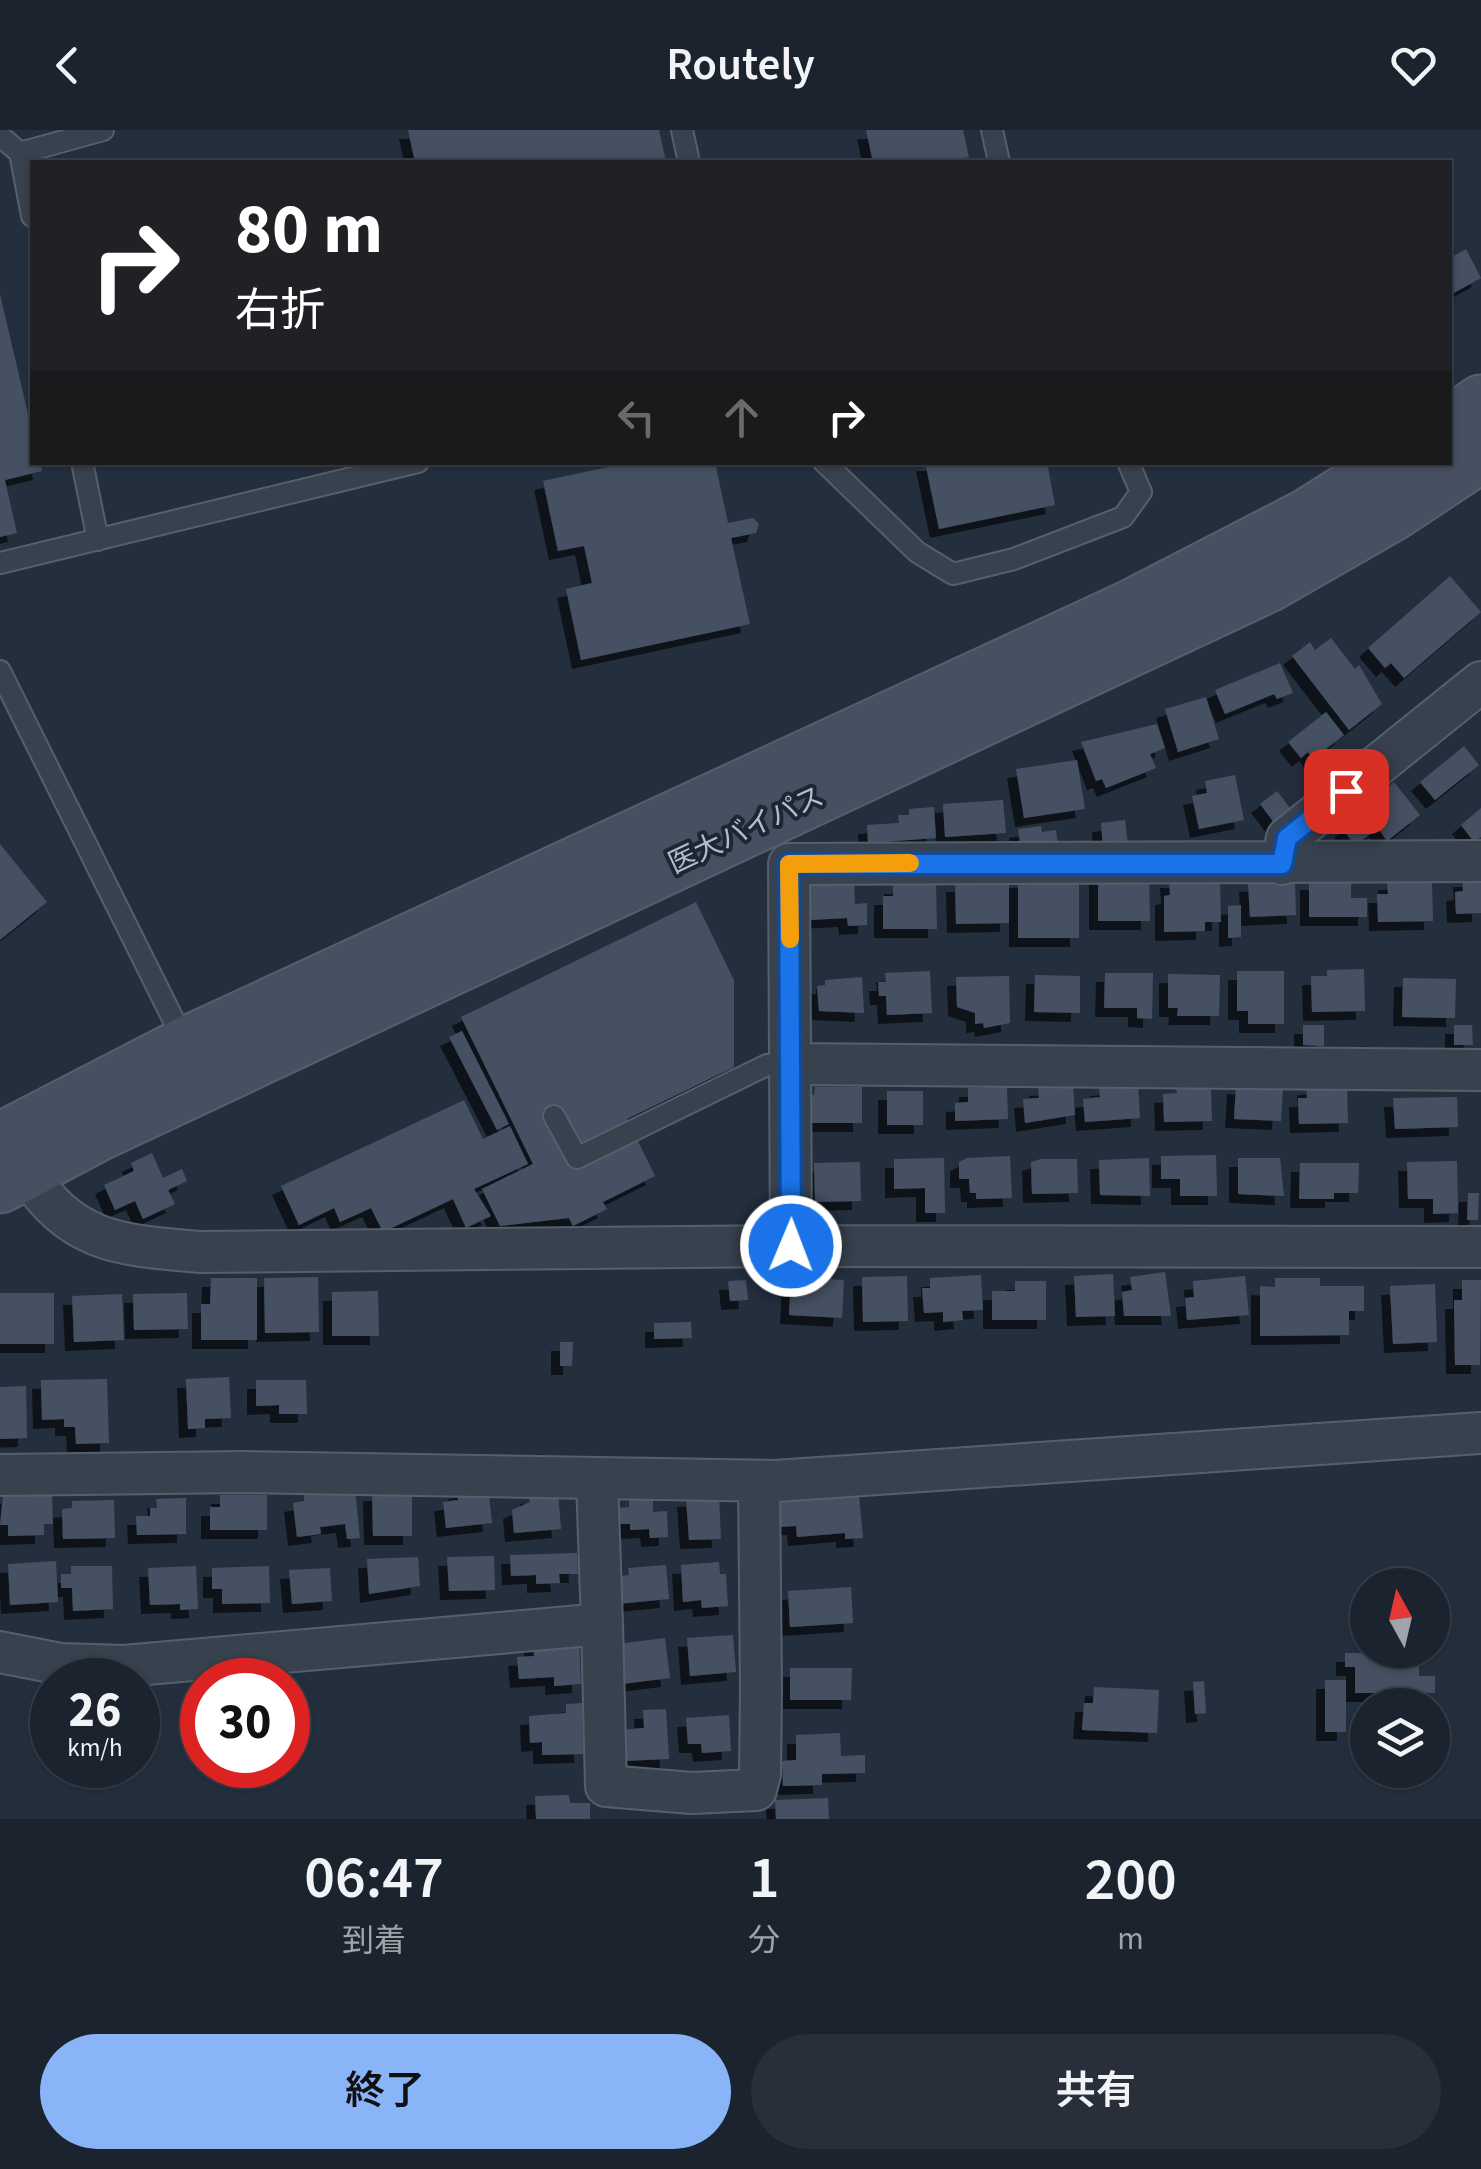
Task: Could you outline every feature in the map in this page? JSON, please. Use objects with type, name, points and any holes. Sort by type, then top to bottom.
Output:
[{"type":"main road","points":[[1452,424],[1481,403]]},
{"type":"main road","name":"医大バイパス","points":[[195,1064],[1239,598],[1328,552],[1481,454]]},
{"type":"main road","name":"医大バイパス","points":[[9,1165],[195,1064],[1130,608],[1309,516],[1389,465]]},
{"type":"street","points":[[1282,864],[1287,838],[1481,682]]},
{"type":"street","points":[[791,1246],[789,864],[1481,861]]},
{"type":"street","points":[[792,1064],[1481,1070]]},
{"type":"street","points":[[9,1165],[88,1234],[124,1246],[200,1252],[791,1246],[1481,1247]]},
{"type":"street","points":[[0,1475],[243,1472],[758,1481],[1481,1433]]},
{"type":"street","points":[[597,1480],[606,1786],[692,1793],[756,1790],[760,1774],[758,1481]]},
{"type":"street","points":[[0,1652],[61,1664],[124,1666],[602,1624]]},
{"type":"lane","points":[[20,153],[103,130]]},
{"type":"lane","points":[[682,130],[689,160]]},
{"type":"lane","points":[[992,130],[999,160]]},
{"type":"lane","points":[[0,136],[20,153],[30,206]]},
{"type":"lane","points":[[83,465],[98,540]]},
{"type":"lane","points":[[0,563],[406,465]]},
{"type":"lane","points":[[827,465],[917,552],[952,574],[1014,559],[1123,516],[1142,492],[1129,465]]},
{"type":"lane","points":[[0,670],[195,1064]]},
{"type":"lane","points":[[554,1116],[577,1158],[767,1065],[792,1064]]},
{"type":"building","points":[[408,130],[659,130],[666,160],[415,160]]},
{"type":"building","points":[[866,130],[963,130],[969,157],[955,160],[873,160]]},
{"type":"building","points":[[1466,249],[1481,278],[1452,294],[1452,257]]},
{"type":"building","points":[[0,294],[30,422],[30,465],[41,465],[42,471],[5,480],[17,533],[0,537]]},
{"type":"building","points":[[716,465],[728,523],[753,518],[759,524],[756,533],[731,538],[750,624],[581,660],[566,589],[592,583],[584,546],[558,551],[543,481],[608,467]]},
{"type":"building","points":[[926,465],[1048,465],[1055,505],[939,529]]},
{"type":"building","points":[[1450,576],[1481,612],[1404,678],[1391,663],[1385,668],[1368,648]]},
{"type":"building","points":[[1331,638],[1355,669],[1359,665],[1382,704],[1349,730],[1292,656],[1310,642],[1315,650]]},
{"type":"building","points":[[1280,663],[1293,693],[1277,699],[1274,694],[1225,714],[1215,690]]},
{"type":"building","points":[[1206,697],[1219,739],[1178,752],[1165,709]]},
{"type":"building","points":[[1326,712],[1344,735],[1313,759],[1308,752],[1301,758],[1288,742]]},
{"type":"building","points":[[1157,724],[1165,748],[1150,754],[1156,768],[1106,788],[1102,779],[1096,781],[1081,742]]},
{"type":"building","points":[[1464,746],[1479,765],[1435,800],[1420,782]]},
{"type":"building","points":[[1077,760],[1085,809],[1024,818],[1016,769]]},
{"type":"building","points":[[1235,775],[1244,820],[1199,829],[1192,796],[1207,793],[1205,781]]},
{"type":"building","points":[[1394,782],[1420,815],[1387,841],[1378,828],[1355,846],[1343,829],[1364,813],[1359,808]]},
{"type":"building","points":[[1277,791],[1293,812],[1276,825],[1260,804]]},
{"type":"building","points":[[1003,800],[1006,833],[945,837],[943,804]]},
{"type":"building","points":[[934,807],[936,838],[868,843],[867,825],[899,823],[898,815],[909,815],[909,809]]},
{"type":"building","points":[[1481,808],[1481,837],[1474,842],[1461,825]]},
{"type":"building","points":[[1125,820],[1128,845],[1103,848],[1101,823]]},
{"type":"building","points":[[1041,826],[1042,832],[1056,830],[1058,845],[1021,850],[1018,829]]},
{"type":"building","points":[[0,844],[47,902],[0,940]]},
{"type":"building","points":[[1098,876],[1149,876],[1150,921],[1098,921]]},
{"type":"building","points":[[1220,878],[1221,922],[1205,922],[1205,931],[1164,932],[1164,896],[1170,895],[1169,879]]},
{"type":"building","points":[[1462,878],[1481,878],[1481,913],[1456,914],[1455,892],[1463,891]]},
{"type":"building","points":[[1018,879],[1079,879],[1079,938],[1018,938]]},
{"type":"building","points":[[1432,880],[1433,921],[1378,922],[1377,894],[1388,894],[1387,881]]},
{"type":"building","points":[[1009,881],[1009,923],[956,924],[955,883]]},
{"type":"building","points":[[1295,881],[1296,915],[1250,917],[1248,883]]},
{"type":"building","points":[[1309,881],[1351,881],[1351,898],[1367,898],[1367,917],[1309,917]]},
{"type":"building","points":[[854,883],[855,904],[867,903],[867,925],[848,926],[847,918],[810,920],[809,885]]},
{"type":"building","points":[[936,884],[937,929],[883,929],[883,896],[893,896],[893,885]]},
{"type":"building","points":[[696,902],[734,980],[734,1067],[627,1119],[655,1176],[603,1202],[607,1209],[573,1226],[569,1218],[500,1226],[482,1189],[533,1164],[461,1017]]},
{"type":"building","points":[[1241,905],[1241,937],[1228,938],[1228,906]]},
{"type":"building","points":[[1364,969],[1365,1011],[1312,1012],[1311,976],[1327,976],[1327,970]]},
{"type":"building","points":[[930,971],[932,1013],[887,1015],[886,996],[879,996],[878,982],[886,982],[885,973]]},
{"type":"building","points":[[1237,971],[1284,971],[1284,1024],[1248,1024],[1248,1011],[1237,1011]]},
{"type":"building","points":[[1105,973],[1153,973],[1152,1019],[1137,1018],[1137,1008],[1104,1008]]},
{"type":"building","points":[[1168,974],[1220,975],[1219,1016],[1177,1016],[1178,1008],[1168,1008]]},
{"type":"building","points":[[1035,975],[1080,976],[1080,1013],[1034,1012]]},
{"type":"building","points":[[1009,976],[1010,1023],[984,1028],[983,1023],[975,1024],[975,1013],[957,1007],[956,977]]},
{"type":"building","points":[[862,977],[864,1013],[819,1011],[817,986],[825,985],[825,980]]},
{"type":"building","points":[[1403,978],[1456,979],[1455,1018],[1402,1017]]},
{"type":"building","points":[[1303,1025],[1324,1025],[1324,1046],[1303,1045]]},
{"type":"building","points":[[1454,1025],[1472,1025],[1473,1045],[1454,1045]]},
{"type":"building","points":[[462,1031],[509,1124],[497,1130],[449,1037]]},
{"type":"building","points":[[1138,1084],[1140,1118],[1085,1122],[1083,1099],[1100,1097],[1099,1087]]},
{"type":"building","points":[[1073,1085],[1075,1115],[1025,1123],[1023,1099],[1039,1098],[1038,1087]]},
{"type":"building","points":[[1211,1085],[1212,1121],[1164,1122],[1163,1094],[1177,1093],[1176,1086]]},
{"type":"building","points":[[1236,1085],[1283,1088],[1281,1121],[1234,1119]]},
{"type":"building","points":[[1347,1085],[1348,1123],[1299,1124],[1298,1098],[1307,1098],[1306,1086]]},
{"type":"building","points":[[815,1087],[862,1087],[862,1123],[808,1123],[808,1095],[814,1095]]},
{"type":"building","points":[[1007,1087],[1008,1119],[955,1121],[955,1103],[968,1102],[968,1088]]},
{"type":"building","points":[[887,1091],[923,1091],[923,1125],[887,1125]]},
{"type":"building","points":[[1457,1097],[1458,1127],[1395,1129],[1393,1098]]},
{"type":"building","points":[[464,1100],[483,1139],[510,1126],[528,1164],[474,1189],[491,1216],[466,1228],[453,1199],[383,1232],[371,1208],[340,1222],[334,1208],[299,1225],[281,1186]]},
{"type":"building","points":[[152,1153],[163,1178],[182,1169],[187,1181],[168,1190],[175,1204],[143,1219],[135,1201],[115,1210],[104,1185],[134,1171],[131,1163]]},
{"type":"building","points":[[1216,1155],[1217,1196],[1180,1196],[1180,1179],[1161,1179],[1161,1156]]},
{"type":"building","points":[[1010,1156],[1012,1198],[976,1199],[976,1193],[970,1193],[969,1179],[959,1179],[959,1162],[967,1158]]},
{"type":"building","points":[[944,1158],[945,1213],[925,1213],[925,1188],[894,1189],[894,1159]]},
{"type":"building","points":[[1149,1158],[1150,1196],[1100,1195],[1099,1160]]},
{"type":"building","points":[[1238,1158],[1280,1158],[1284,1196],[1238,1194]]},
{"type":"building","points":[[1077,1159],[1078,1193],[1032,1194],[1031,1162]]},
{"type":"building","points":[[1457,1161],[1458,1213],[1433,1214],[1433,1199],[1408,1199],[1407,1162]]},
{"type":"building","points":[[860,1162],[861,1201],[815,1202],[814,1163]]},
{"type":"building","points":[[1300,1163],[1359,1163],[1358,1193],[1334,1193],[1334,1199],[1299,1199]]},
{"type":"building","points":[[1468,1193],[1479,1193],[1478,1220],[1467,1220]]},
{"type":"building","points":[[1165,1272],[1171,1316],[1124,1316],[1122,1292],[1132,1290],[1130,1277]]},
{"type":"building","points":[[1113,1274],[1115,1316],[1076,1317],[1074,1276]]},
{"type":"building","points":[[981,1275],[983,1310],[962,1311],[963,1320],[943,1322],[943,1312],[924,1313],[922,1288],[930,1288],[930,1278]]},
{"type":"building","points":[[907,1276],[908,1321],[863,1322],[862,1277]]},
{"type":"building","points":[[1245,1276],[1249,1315],[1187,1320],[1185,1298],[1194,1297],[1193,1281]]},
{"type":"building","points":[[318,1277],[319,1332],[265,1333],[264,1278]]},
{"type":"building","points":[[791,1277],[844,1280],[842,1318],[789,1315]]},
{"type":"building","points":[[211,1278],[257,1278],[257,1340],[201,1340],[201,1304],[210,1304]]},
{"type":"building","points":[[1275,1278],[1320,1278],[1320,1286],[1364,1286],[1364,1311],[1349,1311],[1349,1335],[1260,1336],[1260,1286],[1275,1287]]},
{"type":"building","points":[[746,1280],[748,1300],[730,1301],[728,1281]]},
{"type":"building","points":[[1462,1280],[1481,1280],[1480,1365],[1455,1365],[1454,1300],[1462,1300]]},
{"type":"building","points":[[1015,1281],[1046,1281],[1046,1320],[992,1320],[992,1291],[1015,1291]]},
{"type":"building","points":[[1435,1284],[1437,1342],[1393,1344],[1390,1286]]},
{"type":"building","points":[[378,1291],[379,1336],[332,1336],[332,1292]]},
{"type":"building","points":[[0,1293],[54,1293],[54,1344],[0,1344]]},
{"type":"building","points":[[187,1293],[188,1329],[134,1330],[133,1294]]},
{"type":"building","points":[[122,1294],[124,1340],[74,1342],[72,1296]]},
{"type":"building","points":[[691,1322],[692,1338],[654,1339],[654,1323]]},
{"type":"building","points":[[560,1342],[573,1342],[572,1366],[560,1366]]},
{"type":"building","points":[[229,1377],[231,1418],[205,1419],[205,1428],[188,1429],[186,1379]]},
{"type":"building","points":[[107,1379],[109,1443],[76,1444],[75,1427],[64,1427],[64,1419],[42,1420],[41,1380]]},
{"type":"building","points":[[256,1380],[306,1380],[307,1414],[279,1414],[279,1405],[256,1406]]},
{"type":"building","points":[[26,1386],[27,1438],[0,1439],[0,1387]]},
{"type":"building","points":[[858,1484],[863,1538],[845,1539],[845,1533],[797,1537],[796,1526],[778,1527],[775,1492]]},
{"type":"building","points":[[488,1486],[492,1523],[446,1528],[443,1502],[458,1500],[457,1490]]},
{"type":"building","points":[[355,1489],[360,1538],[347,1539],[345,1524],[320,1527],[321,1534],[297,1537],[293,1503],[304,1501],[304,1495]]},
{"type":"building","points":[[372,1492],[412,1492],[412,1536],[373,1536]]},
{"type":"building","points":[[558,1492],[561,1529],[514,1533],[512,1510],[530,1502],[529,1495]]},
{"type":"building","points":[[52,1494],[53,1524],[44,1524],[44,1535],[8,1536],[8,1525],[0,1525],[3,1495]]},
{"type":"building","points":[[220,1495],[267,1495],[267,1530],[210,1530],[210,1507],[220,1507]]},
{"type":"building","points":[[719,1496],[721,1539],[689,1540],[686,1498]]},
{"type":"building","points":[[186,1498],[186,1534],[137,1535],[136,1516],[150,1516],[150,1508],[157,1508],[156,1499]]},
{"type":"building","points":[[653,1498],[653,1512],[667,1511],[668,1537],[650,1538],[649,1529],[630,1530],[630,1524],[620,1524],[619,1508],[629,1507],[629,1500]]},
{"type":"building","points":[[114,1500],[115,1538],[63,1539],[62,1509],[72,1508],[72,1501]]},
{"type":"building","points":[[577,1553],[578,1574],[559,1574],[560,1583],[536,1584],[536,1575],[511,1576],[510,1555]]},
{"type":"building","points":[[494,1556],[495,1590],[449,1591],[447,1557]]},
{"type":"building","points":[[418,1557],[420,1586],[369,1594],[367,1559]]},
{"type":"building","points":[[56,1561],[58,1602],[10,1605],[8,1564]]},
{"type":"building","points":[[719,1562],[720,1574],[726,1574],[728,1606],[702,1608],[701,1600],[683,1602],[681,1565]]},
{"type":"building","points":[[666,1565],[669,1599],[617,1604],[614,1577],[629,1575],[628,1568]]},
{"type":"building","points":[[71,1566],[112,1566],[113,1609],[73,1611],[72,1588],[61,1588],[61,1574],[71,1574]]},
{"type":"building","points":[[196,1566],[198,1609],[180,1610],[180,1604],[150,1605],[148,1568]]},
{"type":"building","points":[[269,1566],[270,1603],[222,1604],[222,1589],[212,1589],[212,1568]]},
{"type":"building","points":[[330,1568],[332,1601],[292,1604],[289,1570]]},
{"type":"building","points":[[851,1587],[853,1623],[790,1627],[788,1591]]},
{"type":"building","points":[[733,1635],[736,1672],[690,1676],[687,1638]]},
{"type":"building","points":[[665,1638],[670,1678],[622,1684],[617,1644]]},
{"type":"building","points":[[579,1641],[581,1684],[554,1686],[554,1677],[519,1679],[517,1657],[534,1656],[533,1643]]},
{"type":"building","points":[[1345,1653],[1350,1653],[1350,1667],[1345,1667]]},
{"type":"building","points":[[790,1668],[852,1668],[851,1700],[790,1700]]},
{"type":"building","points":[[1355,1668],[1419,1668],[1419,1676],[1435,1676],[1435,1688],[1355,1688]]},
{"type":"building","points":[[1325,1680],[1346,1680],[1346,1732],[1325,1732]]},
{"type":"building","points":[[1204,1681],[1206,1713],[1195,1714],[1193,1682]]},
{"type":"building","points":[[1094,1687],[1159,1690],[1157,1733],[1082,1730],[1084,1703],[1093,1703]]},
{"type":"building","points":[[582,1703],[583,1754],[542,1755],[542,1742],[530,1743],[529,1716],[566,1713],[566,1704]]},
{"type":"building","points":[[666,1709],[669,1759],[623,1761],[621,1730],[644,1728],[643,1710]]},
{"type":"building","points":[[729,1715],[731,1751],[702,1753],[701,1744],[688,1744],[686,1718]]},
{"type":"building","points":[[840,1733],[841,1756],[865,1755],[865,1773],[822,1774],[822,1785],[783,1786],[782,1761],[796,1760],[796,1735]]},
{"type":"building","points":[[569,1795],[570,1803],[590,1803],[590,1819],[536,1819],[535,1796]]},
{"type":"building","points":[[828,1798],[829,1819],[776,1819],[775,1800]]},
{"type":"slow traffic","points":[[790,939],[789,864],[910,863]]},
{"type":"route","points":[[791,1246],[789,864],[1282,864],[1287,838],[1346,791]]}]
